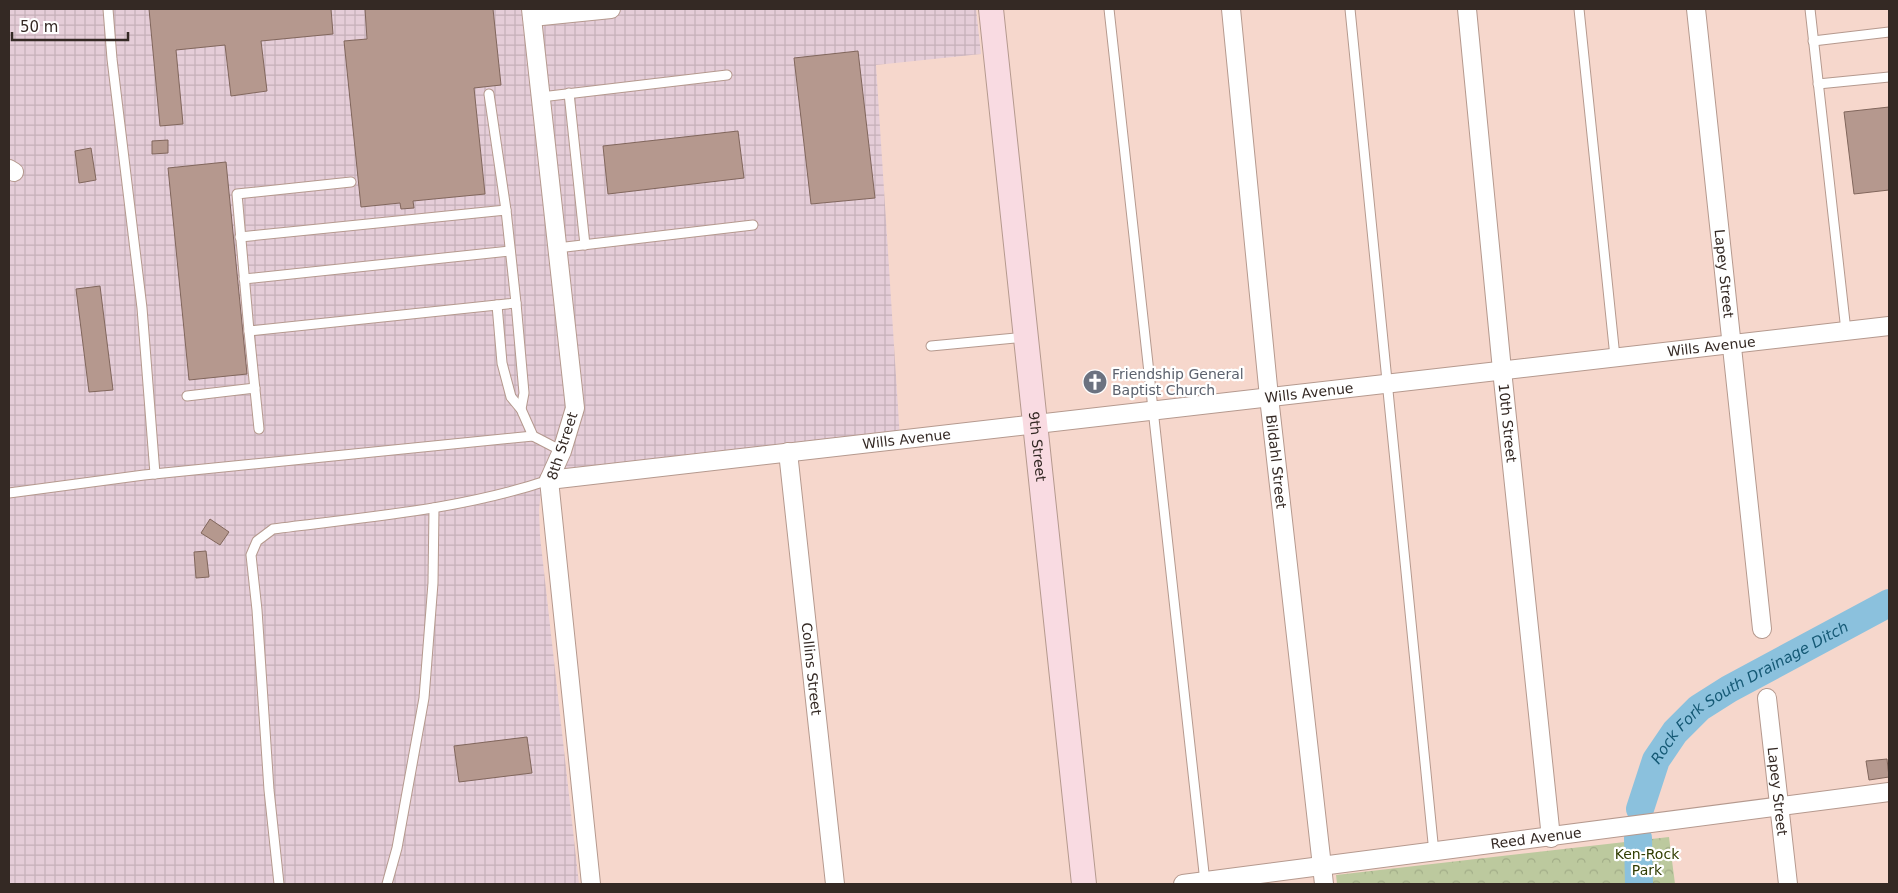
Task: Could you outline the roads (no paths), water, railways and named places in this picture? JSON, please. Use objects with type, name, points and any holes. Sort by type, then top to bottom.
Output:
[{"type":"street","points":[[532,13],[611,9]]},
{"type":"street","name":"9th Street","points":[[991,9],[1084,884]]},
{"type":"street","name":"Bildahl Street","points":[[1231,9],[1269,397],[1323,876]]},
{"type":"street","name":"10th Street","points":[[1467,9],[1502,370],[1551,838]]},
{"type":"street","name":"Lapey Street","points":[[1696,9],[1730,344],[1762,629]]},
{"type":"street","name":"8th Street","points":[[532,13],[575,408],[562,451],[549,480],[591,884]]},
{"type":"street","name":"Wills Avenue","points":[[549,480],[1889,326]]},
{"type":"street","name":"Collins Street","points":[[788,452],[836,884]]},
{"type":"street","name":"Lapey Street","points":[[1767,698],[1788,884]]},
{"type":"street","name":"Reed Avenue","points":[[1183,884],[1323,876],[1434,853],[1889,792]]},
{"type":"lane","points":[[108,9],[112,59],[142,308],[155,474]]},
{"type":"lane","points":[[1109,9],[1205,882]]},
{"type":"lane","points":[[1350,9],[1434,853]]},
{"type":"lane","points":[[1579,9],[1615,358]]},
{"type":"lane","points":[[1810,9],[1846,331]]},
{"type":"lane","points":[[1813,41],[1889,32]]},
{"type":"lane","points":[[541,96],[727,75]]},
{"type":"lane","points":[[1818,84],[1889,77]]},
{"type":"lane","points":[[569,93],[585,245]]},
{"type":"lane","points":[[489,94],[506,210],[516,303],[524,393],[521,409]]},
{"type":"lane","points":[[259,429],[237,194],[351,182]]},
{"type":"lane","points":[[240,237],[506,210]]},
{"type":"lane","points":[[557,248],[753,225]]},
{"type":"lane","points":[[244,279],[510,251]]},
{"type":"lane","points":[[249,331],[516,303]]},
{"type":"lane","points":[[497,305],[502,363],[511,397],[521,409],[534,436]]},
{"type":"lane","points":[[931,346],[1026,337]]},
{"type":"lane","points":[[187,396],[255,388]]},
{"type":"lane","points":[[9,493],[155,474],[534,436],[562,451]]},
{"type":"lane","points":[[279,884],[269,790],[257,610],[250,555],[257,540],[273,529],[434,508],[512,492],[549,480]]},
{"type":"lane","points":[[387,884],[396,848],[424,698],[433,583],[434,508]]},
{"type":"waterway","name":"Rock Fork South Drainage Ditch","points":[[1640,809],[1656,760],[1675,732],[1699,708],[1729,689],[1889,603]]},
{"type":"waterway","points":[[1638,838],[1639,884]]},
{"type":"place","name":"Friendship General Baptist Church","points":[[1095,382]]},
{"type":"park label","name":"Ken-Rock Park","points":[[1647,862]]}]
